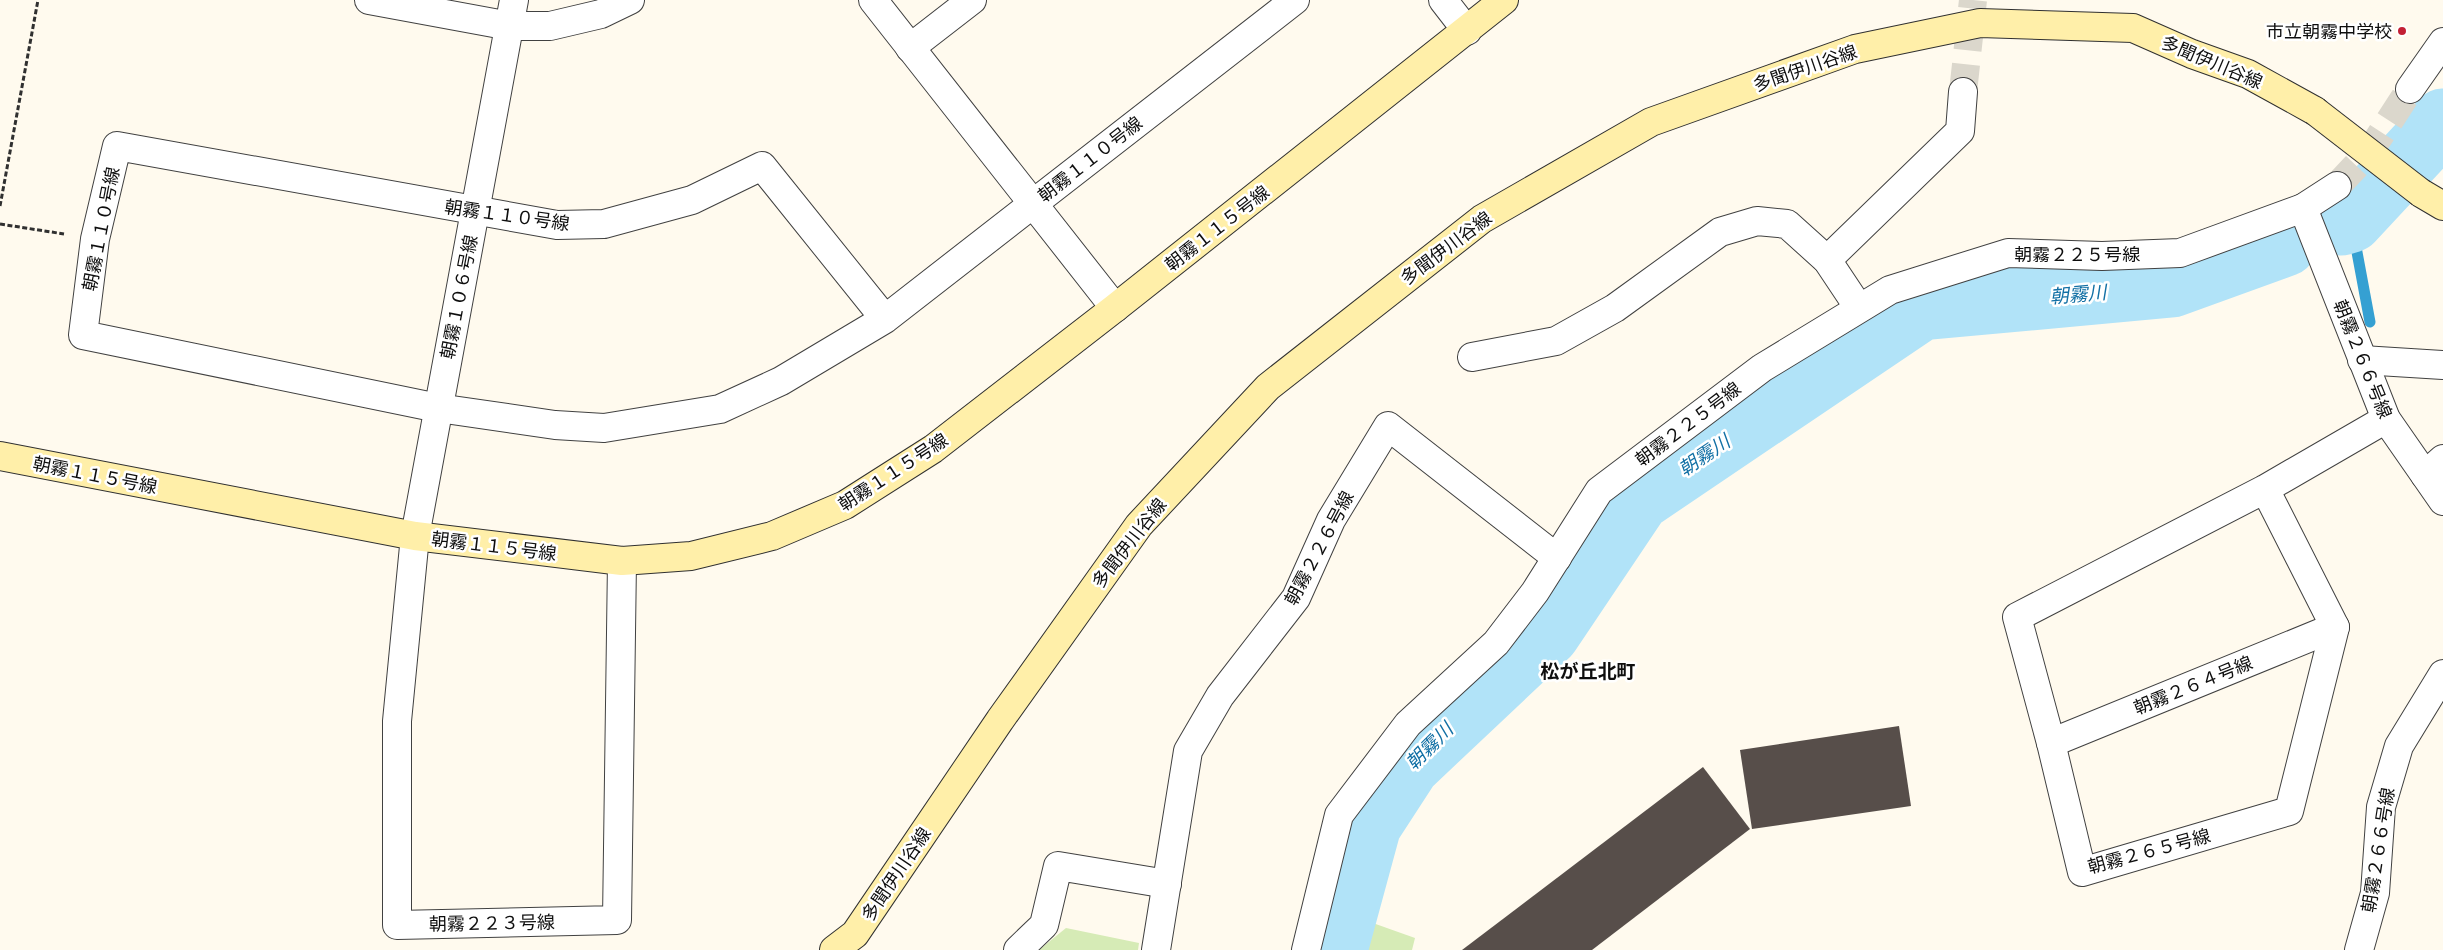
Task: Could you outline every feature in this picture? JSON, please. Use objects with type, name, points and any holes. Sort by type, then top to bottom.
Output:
[{"type":"street","points":[[369,0],[512,13],[558,24],[601,14],[630,0]]},
{"type":"street","points":[[873,0],[1115,308]]},
{"type":"street","points":[[910,48],[972,0]]},
{"type":"street","name":"朝霧１１０号線","points":[[885,319],[762,166],[692,200],[604,224],[557,225],[475,212],[117,146],[95,239],[83,335],[438,408],[556,426],[604,428],[720,409],[781,381],[885,319],[1295,0]]},
{"type":"street","points":[[1443,0],[1467,31]]},
{"type":"street","name":"朝霧１１５号線","points":[[0,456],[415,536],[622,561],[691,556],[772,536],[845,505],[933,449],[1115,308],[1504,0]]},
{"type":"street","name":"朝霧１０６号線","points":[[415,536],[512,13]]},
{"type":"street","name":"多聞伊川谷線","points":[[834,950],[855,934],[1000,720],[1139,525],[1268,387],[1482,219],[1642,127],[1855,50],[1980,23],[2133,28],[2192,54],[2248,74],[2315,111],[2432,199]]},
{"type":"street","points":[[2410,89],[2443,42]]},
{"type":"street","points":[[1827,260],[1960,131],[1963,92]]},
{"type":"street","name":"朝霧２２５号線","points":[[1306,950],[1339,815],[1408,724],[1496,643],[1535,592],[1600,491],[1762,368],[1890,290],[2008,253],[2102,256],[2180,253],[2303,208],[2337,186]]},
{"type":"street","name":"朝霧２６６号線","points":[[2303,208],[2386,418],[2434,467],[2443,501]]},
{"type":"street","points":[[1472,357],[1556,341],[1615,308],[1720,232],[1757,221],[1787,224],[1827,260],[1859,308]]},
{"type":"street","points":[[2362,360],[2443,365]]},
{"type":"street","name":"朝霧２６５号線","points":[[2335,627],[2289,811],[2082,872],[2051,743],[2017,617],[2265,489],[2386,418]]},
{"type":"street","name":"朝霧２２６号線","points":[[1156,950],[1188,751],[1220,696],[1296,598],[1331,520],[1388,426],[1557,558]]},
{"type":"street","points":[[2265,489],[2335,627]]},
{"type":"street","name":"朝霧２２３号線","points":[[415,536],[397,721],[397,925],[617,920],[622,561]]},
{"type":"street","name":"朝霧２６４号線","points":[[2051,743],[2335,627]]},
{"type":"street","name":"朝霧２６６号線","points":[[2359,950],[2375,893],[2380,807],[2399,746],[2443,674]]},
{"type":"street","points":[[1018,950],[1044,925],[1058,866],[1167,884]]},
{"type":"path","points":[[0,206],[38,0]]},
{"type":"path","points":[[0,224],[95,239]]},
{"type":"green space","points":[[1356,917],[1415,938],[1412,950],[1347,950]]},
{"type":"green space","points":[[1066,928],[1139,943],[1138,950],[1039,950]]},
{"type":"building","points":[[1899,726],[1911,806],[1752,829],[1740,750]]},
{"type":"building","points":[[1703,767],[1750,829],[1592,950],[1462,950]]},
{"type":"waterway","name":"朝霧川","points":[[2341,223],[2351,220],[2443,121]]},
{"type":"waterway","points":[[2351,220],[2370,322]]},
{"type":"waterway","name":"朝霧川","points":[[1335,950],[1369,825],[1408,765],[1548,633],[1638,499],[1921,308],[2172,285],[2285,244]]},
{"type":"tunnel","points":[[1963,92],[1973,0]]},
{"type":"tunnel","points":[[2337,186],[2370,151],[2410,89]]},
{"type":"place","name":"市立朝霧中学校","points":[[2402,31]]},
{"type":"district","name":"松が丘北町","points":[[1588,671]]}]
